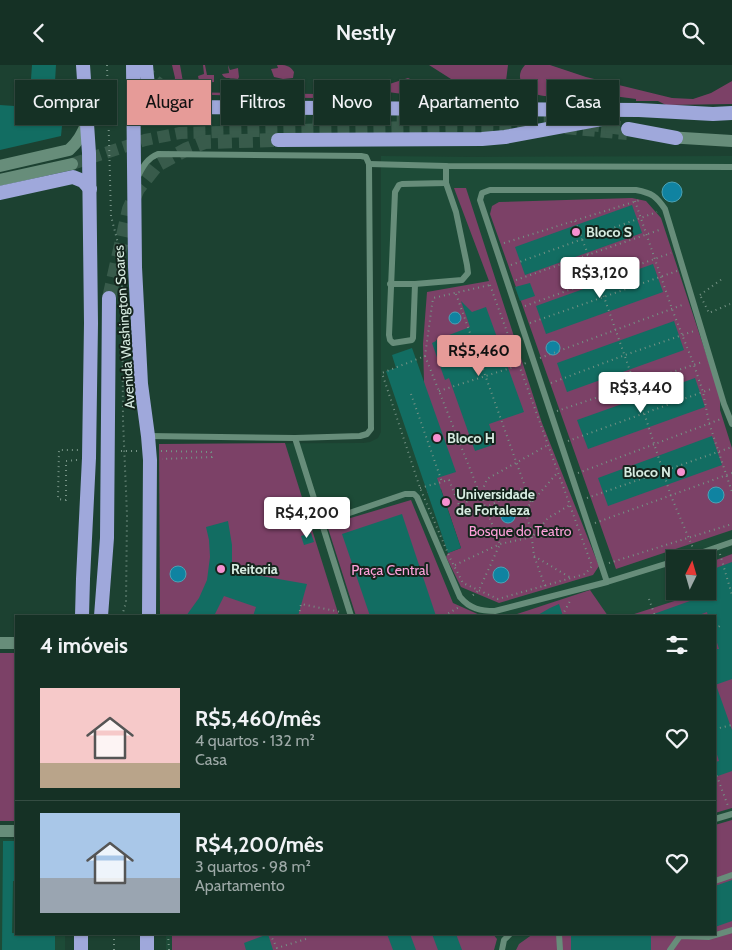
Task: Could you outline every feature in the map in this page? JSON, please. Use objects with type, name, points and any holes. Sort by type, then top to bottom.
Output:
[{"type":"highway","name":"Avenida Washington Soares","points":[[83,65],[84,80]]},
{"type":"highway","name":"Avenida Washington Soares","points":[[133,65],[134,267],[141,384],[149,454],[149,615]]},
{"type":"highway","points":[[146,65],[150,93],[154,99],[168,107],[630,110],[675,113],[732,113]]},
{"type":"highway","points":[[278,140],[482,139],[505,137],[618,116],[675,113]]},
{"type":"highway","name":"Avenida Washington Soares","points":[[82,615],[84,454],[92,323],[87,125]]},
{"type":"highway","points":[[628,131],[676,138]]},
{"type":"highway","points":[[0,193],[72,177],[83,181],[90,189]]},
{"type":"highway","points":[[100,615],[107,538],[108,299]]},
{"type":"highway","points":[[81,935],[81,950]]},
{"type":"highway","points":[[147,935],[147,950]]},
{"type":"main road","points":[[0,166],[69,149],[75,145],[86,125]]},
{"type":"main road","points":[[676,138],[732,141]]},
{"type":"main road","points":[[0,180],[72,164]]},
{"type":"main road","points":[[0,643],[15,643]]},
{"type":"main road","points":[[0,831],[15,831]]},
{"type":"lane","points":[[133,188],[144,164],[149,158],[158,154],[361,156],[366,157],[369,163],[371,429],[367,434],[360,436],[295,437],[148,436]]},
{"type":"lane","points":[[369,163],[446,166],[732,167]]},
{"type":"lane","points":[[390,283],[415,284],[462,280],[468,273],[456,212],[446,183],[446,166]]},
{"type":"lane","points":[[415,284],[414,335],[412,340],[398,343],[390,340],[389,335],[395,192],[402,184],[446,183]]},
{"type":"lane","points":[[607,582],[501,268],[480,196],[486,191],[636,190],[649,192],[659,200],[665,209],[732,424]]},
{"type":"lane","points":[[295,437],[351,615]]},
{"type":"lane","points":[[322,522],[405,494],[414,494],[417,497],[460,597],[465,603],[482,611],[495,611],[607,582],[666,564]]},
{"type":"lane","points":[[709,550],[732,542]]},
{"type":"lane","points":[[716,819],[731,814]]},
{"type":"lane","points":[[716,881],[732,875]]},
{"type":"lane","points":[[670,950],[680,935],[702,938],[716,936],[732,929]]},
{"type":"lane","points":[[502,950],[504,940],[509,935]]},
{"type":"lane","points":[[559,935],[560,950]]},
{"type":"path","points":[[494,246],[653,195]]},
{"type":"path","points":[[635,201],[645,235],[694,365],[703,392],[709,423],[732,492]]},
{"type":"path","points":[[501,268],[665,209]]},
{"type":"path","points":[[575,221],[635,385],[671,495],[694,550]]},
{"type":"path","points":[[506,283],[670,226]]},
{"type":"path","points":[[515,309],[678,251]]},
{"type":"path","points":[[521,327],[683,269]]},
{"type":"path","points":[[722,279],[700,295],[710,313],[730,304]]},
{"type":"path","points":[[425,356],[382,373],[420,488],[454,565],[464,583],[478,590],[498,599],[586,574],[592,566],[490,285],[433,298],[425,356],[500,545],[478,590]]},
{"type":"path","points":[[456,293],[531,503]]},
{"type":"path","points":[[533,361],[693,301]]},
{"type":"path","points":[[541,386],[701,328]]},
{"type":"path","points":[[550,413],[711,359]]},
{"type":"path","points":[[439,391],[519,364]]},
{"type":"path","points":[[561,443],[719,386]]},
{"type":"path","points":[[412,394],[442,482]]},
{"type":"path","points":[[572,476],[729,416]]},
{"type":"path","points":[[420,488],[449,480],[459,505],[480,496],[487,479],[548,445]]},
{"type":"path","points":[[580,500],[732,447]]},
{"type":"path","points":[[59,450],[84,454],[66,461],[66,500],[58,499],[59,450]]},
{"type":"path","points":[[116,451],[149,454],[212,457],[210,452],[149,454]]},
{"type":"path","points":[[545,586],[534,557],[532,537],[525,511],[558,471]]},
{"type":"path","points":[[588,525],[732,473]]},
{"type":"path","points":[[485,508],[525,487]]},
{"type":"path","points":[[454,565],[500,545],[532,537],[548,518],[570,505]]},
{"type":"path","points":[[602,565],[732,524]]},
{"type":"path","points":[[718,547],[732,595]]},
{"type":"path","points":[[534,557],[571,578]]},
{"type":"path","points":[[563,615],[576,590]]},
{"type":"path","points":[[648,599],[655,615]]},
{"type":"path","points":[[299,615],[302,604],[351,615]]},
{"type":"path","points":[[716,629],[722,624]]},
{"type":"path","points":[[716,729],[732,725]]},
{"type":"path","points":[[716,774],[731,814]]},
{"type":"path","points":[[114,935],[114,950]]},
{"type":"path","points":[[168,935],[169,950]]},
{"type":"path","points":[[270,935],[277,948],[309,939]]},
{"type":"shaded area","name":"Universidade de Fortaleza","points":[[381,156],[732,156],[732,950],[166,950],[166,935],[716,935],[716,615],[160,615],[159,444],[370,442],[378,438],[381,432]]},
{"type":"shaded area","points":[[0,838],[15,839],[15,935],[65,935],[65,950],[0,950]]},
{"type":"green space","points":[[172,65],[180,65],[183,80],[175,80]]},
{"type":"green space","points":[[203,65],[205,65],[207,75],[214,75],[214,82],[211,82],[211,80],[199,80],[198,76],[204,74]]},
{"type":"green space","points":[[228,65],[230,70],[238,68],[238,79],[223,76],[222,74],[229,73]]},
{"type":"green space","points":[[277,65],[285,65],[291,68],[294,72],[293,78],[283,79],[274,77],[271,69],[278,68]]},
{"type":"green space","points":[[429,65],[508,65],[506,80],[453,80]]},
{"type":"green space","points":[[525,65],[550,65],[598,80],[547,80],[547,96],[537,94],[537,80],[521,80],[521,72]]},
{"type":"green space","points":[[400,81],[400,94],[390,92],[390,84]]},
{"type":"green space","points":[[732,81],[732,104],[666,105],[658,101],[636,101],[636,99],[619,97],[619,85],[672,98],[693,99],[711,93]]},
{"type":"green space","points":[[211,92],[221,93],[221,96],[211,95]]},
{"type":"green space","points":[[304,94],[314,94],[314,98],[304,98]]},
{"type":"green space","name":"Bosque do Teatro","points":[[454,188],[466,188],[542,423],[599,566],[593,575],[499,603],[461,587],[446,557],[448,553],[461,548],[441,489],[427,493],[423,344],[427,292],[489,281]]},
{"type":"green space","points":[[632,198],[646,201],[661,218],[720,396],[720,410],[732,448],[732,530],[673,550],[666,550],[666,552],[616,569],[490,214],[492,206],[499,202]]},
{"type":"green space","points":[[285,443],[339,615],[160,615],[159,444]]},
{"type":"green space","name":"Praça Central","points":[[411,500],[453,603],[480,615],[356,615],[327,525]]},
{"type":"green space","points":[[732,554],[732,808],[716,813],[716,615],[631,615],[678,600],[716,600],[716,560]]},
{"type":"green space","points":[[590,590],[607,615],[514,615]]},
{"type":"green space","points":[[0,653],[15,653],[15,821],[0,821]]},
{"type":"green space","points":[[732,820],[732,950],[516,950],[519,944],[532,935],[716,935],[716,825]]},
{"type":"green space","points":[[172,935],[494,935],[497,939],[494,950],[172,950]]},
{"type":"water","points":[[672,182],[679,185],[682,192],[679,199],[672,202],[665,199],[662,192],[665,185]]},
{"type":"water","points":[[455,312],[461,318],[455,324],[449,318]]},
{"type":"water","points":[[553,341],[558,343],[560,348],[558,353],[553,355],[548,353],[546,348],[548,343]]},
{"type":"water","points":[[713,487],[719,487],[724,492],[722,501],[713,503],[708,498],[708,492]]},
{"type":"water","points":[[505,509],[511,509],[515,516],[511,523],[505,523],[501,519],[501,513]]},
{"type":"water","points":[[175,566],[181,566],[186,571],[184,580],[175,582],[170,577],[170,571]]},
{"type":"water","points":[[501,567],[507,569],[509,575],[507,581],[501,583],[495,581],[493,575],[495,569]]},
{"type":"building","points":[[32,65],[56,65],[55,80],[31,80]]},
{"type":"building","points":[[0,105],[15,106],[15,125],[62,125],[61,136],[0,150]]},
{"type":"building","points":[[632,205],[642,233],[525,275],[515,247]]},
{"type":"building","points":[[653,264],[663,292],[546,334],[536,306]]},
{"type":"building","points":[[530,283],[535,296],[520,301],[515,287]]},
{"type":"building","points":[[461,301],[472,312],[486,307],[524,412],[489,424],[496,444],[475,451],[449,378],[445,380],[432,343],[470,327]]},
{"type":"building","points":[[674,321],[684,350],[567,392],[557,363]]},
{"type":"building","name":"Bloco H","points":[[412,348],[456,472],[437,478],[461,548],[448,553],[386,371],[396,368],[392,355]]},
{"type":"building","points":[[695,378],[705,407],[588,449],[577,420]]},
{"type":"building","name":"Bloco N","points":[[712,436],[722,465],[608,506],[598,478]]},
{"type":"building","points":[[402,514],[436,615],[370,615],[342,534]]},
{"type":"building","name":"Reitoria","points":[[228,521],[232,545],[232,571],[307,584],[298,615],[253,615],[256,607],[224,596],[214,615],[187,615],[199,598],[207,580],[210,557],[206,527]]},
{"type":"building","points":[[311,533],[314,542],[304,545],[301,536]]},
{"type":"building","points":[[732,562],[732,679],[716,685],[716,649],[719,649],[716,639],[716,615],[708,615],[707,612],[699,615],[651,615],[693,600],[716,600],[716,568]]},
{"type":"building","points":[[559,604],[563,615],[538,615]]},
{"type":"building","points":[[716,685],[732,730],[732,771],[716,777],[716,762],[719,761],[716,751]]},
{"type":"building","points":[[3,841],[15,841],[12,933],[15,933],[15,935],[55,935],[55,950],[2,950]]},
{"type":"building","points":[[732,880],[732,921],[716,927],[716,886]]},
{"type":"building","points":[[268,935],[273,950],[246,950],[244,943]]},
{"type":"building","points":[[387,935],[410,935],[416,950],[393,950]]},
{"type":"building","points":[[432,935],[456,935],[462,950],[438,950]]},
{"type":"building","points":[[571,935],[651,935],[651,950],[571,950]]},
{"type":"tunnel","points":[[141,66],[153,80]]},
{"type":"tunnel","points":[[304,116],[335,119],[554,119],[628,129]]},
{"type":"tunnel","points":[[72,164],[145,140],[180,133],[454,126],[537,127]]},
{"type":"tunnel","points":[[565,128],[627,134]]},
{"type":"tunnel","points":[[109,298],[129,209],[138,189],[157,165],[205,142],[278,140]]},
{"type":"place","name":"Bloco S","points":[[576,232]]},
{"type":"place","name":"Bloco H","points":[[437,438]]},
{"type":"place","name":"Bloco N","points":[[681,472]]},
{"type":"place","name":"Universidade de Fortaleza","points":[[446,502]]},
{"type":"place","name":"Reitoria","points":[[221,569]]}]
